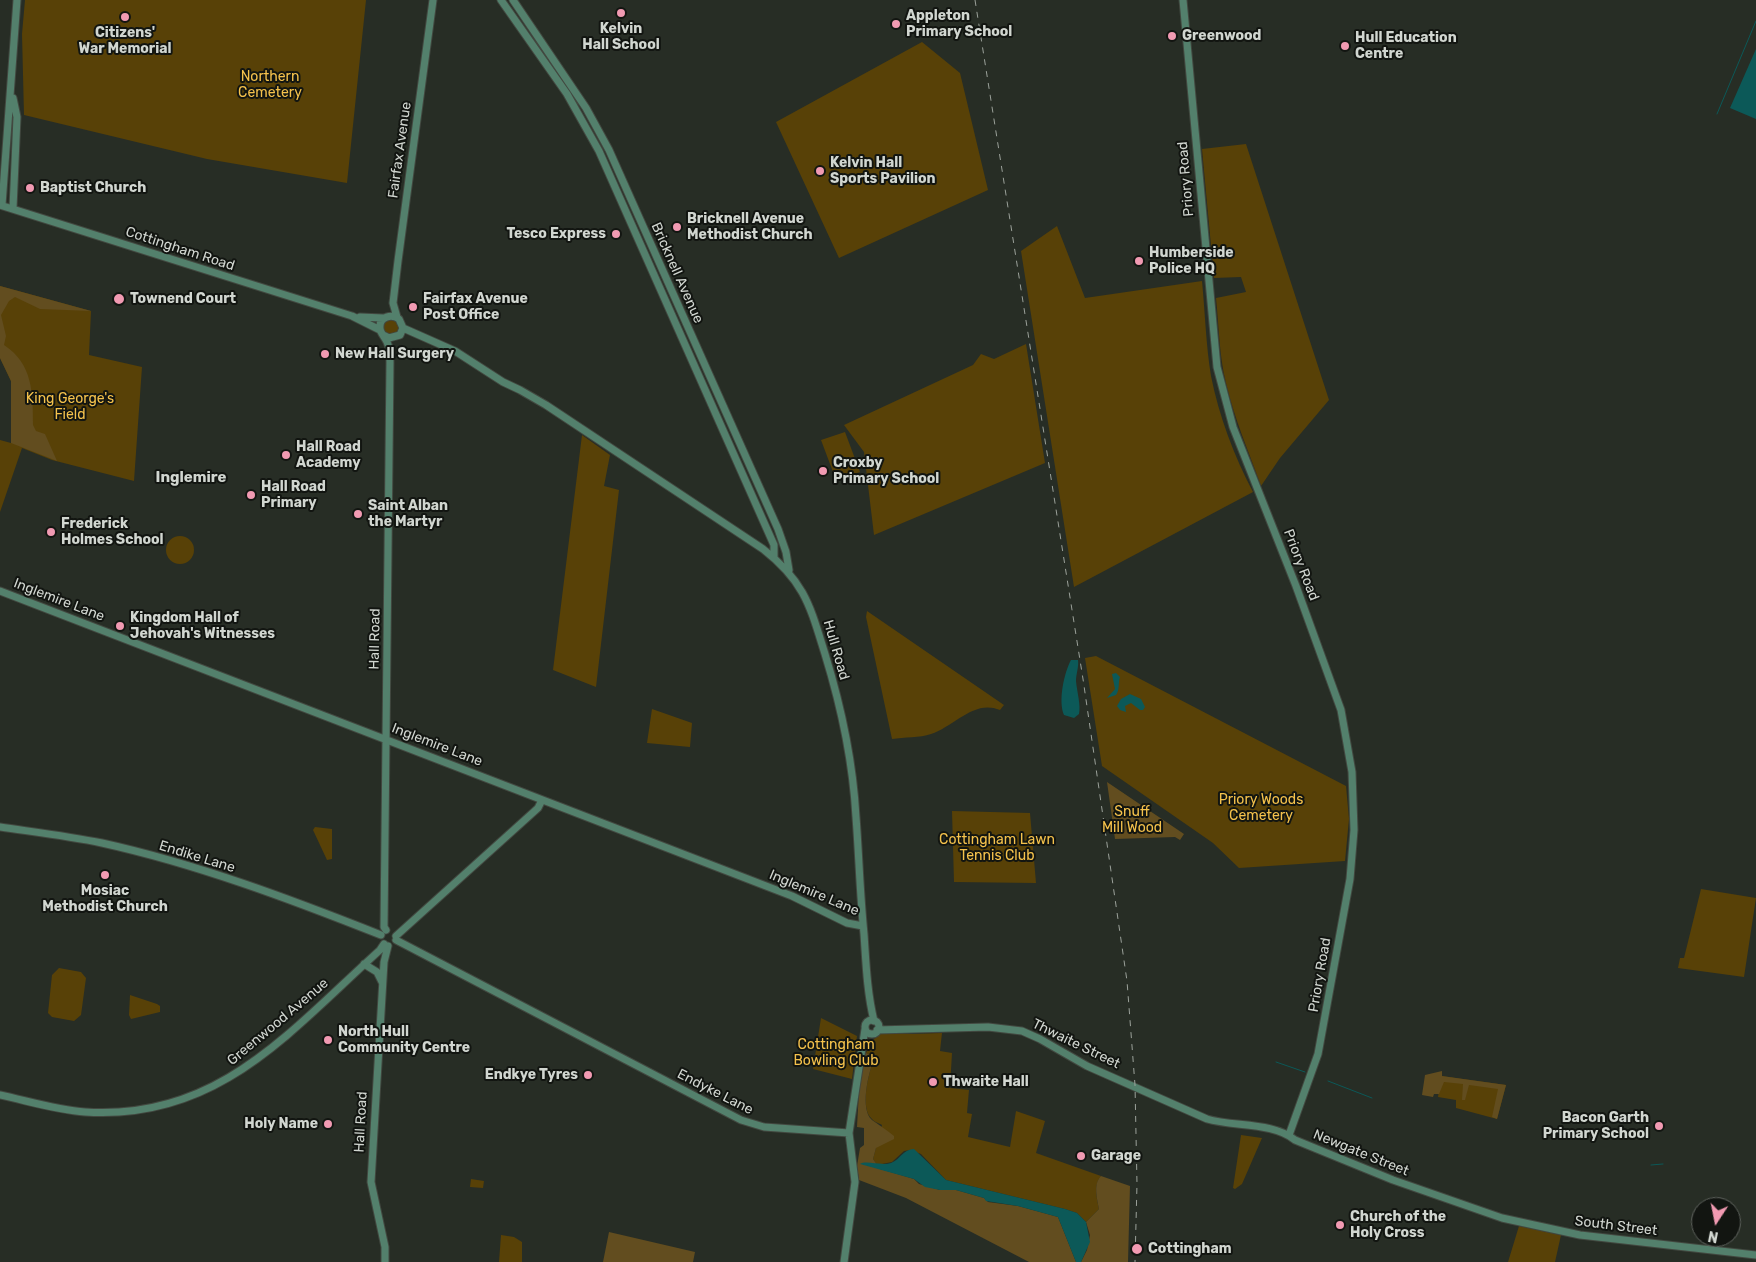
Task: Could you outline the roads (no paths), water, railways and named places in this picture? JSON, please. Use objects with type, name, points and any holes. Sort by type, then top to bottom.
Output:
[{"type":"street","points":[[1,205],[18,0]]},
{"type":"street","name":"Fairfax Avenue","points":[[396,317],[394,303],[433,0]]},
{"type":"street","name":"Bricknell Avenue","points":[[501,0],[571,100],[601,157],[774,545],[774,557]]},
{"type":"street","name":"Bricknell Avenue","points":[[513,0],[586,108],[609,150],[778,529],[786,552],[788,570]]},
{"type":"street","name":"Priory Road","points":[[1183,0],[1217,367],[1233,427],[1341,710],[1352,772],[1354,830],[1350,879],[1318,1054],[1289,1135]]},
{"type":"street","points":[[542,60],[550,55]]},
{"type":"street","points":[[11,93],[17,117],[13,208]]},
{"type":"street","name":"Cottingham Road","points":[[1,205],[352,316],[389,338],[399,333]]},
{"type":"street","name":"Fairfax Avenue","points":[[381,332],[385,318],[394,303]]},
{"type":"street","name":"Cottingham Road","points":[[352,316],[396,317]]},
{"type":"street","points":[[396,317],[399,333]]},
{"type":"street","name":"Hall Road","points":[[381,332],[390,349],[384,927],[386,945],[382,982],[371,1182],[385,1247],[385,1262]]},
{"type":"street","name":"Hull Road","points":[[399,333],[423,337],[455,351],[574,423],[774,557],[788,570],[802,590],[812,613],[830,671],[853,777],[872,1027]]},
{"type":"street","name":"Hall Road","points":[[390,349],[399,333]]},
{"type":"street","name":"Inglemire Lane","points":[[0,591],[792,896],[847,923],[863,926]]},
{"type":"street","points":[[396,938],[538,808],[542,800]]},
{"type":"street","name":"Endike Lane","points":[[0,826],[100,843],[140,852],[270,892],[384,932],[394,932],[396,938]]},
{"type":"street","name":"Greenwood Avenue","points":[[0,1095],[85,1112],[149,1108],[188,1098],[214,1088],[257,1060],[364,964],[396,938]]},
{"type":"street","name":"Endyke Lane","points":[[396,938],[607,1051],[749,1124],[764,1127],[849,1133]]},
{"type":"street","points":[[364,964],[377,972],[382,982]]},
{"type":"street","points":[[844,1262],[855,1182],[849,1133],[860,1050],[872,1027]]},
{"type":"street","name":"Thwaite Street","points":[[872,1027],[895,1030],[988,1028],[1022,1031],[1040,1038],[1087,1066],[1200,1116],[1223,1124],[1237,1125]]},
{"type":"street","name":"Newgate Street","points":[[1237,1125],[1251,1125],[1289,1135],[1295,1140],[1476,1210]]},
{"type":"street","name":"South Street","points":[[1476,1210],[1502,1218],[1580,1235],[1756,1255]]},
{"type":"water","points":[[1756,49],[1756,119],[1730,108]]},
{"type":"water","points":[[1071,660],[1078,660],[1076,681],[1079,714],[1074,718],[1064,715],[1062,709],[1064,679]]},
{"type":"water","points":[[1116,673],[1120,677],[1117,693],[1107,698],[1115,689],[1112,674]]},
{"type":"water","points":[[1130,694],[1141,699],[1145,707],[1143,710],[1140,710],[1131,703],[1125,706],[1126,712],[1120,710],[1117,706],[1121,699]]},
{"type":"water","points":[[914,1149],[946,1180],[1077,1213],[1086,1222],[1090,1242],[1081,1262],[1076,1262],[1058,1217],[1018,1206],[986,1201],[984,1198],[956,1190],[940,1190],[925,1187],[914,1179],[860,1164],[891,1163],[905,1152]]},
{"type":"waterway","points":[[1717,114],[1756,21]]},
{"type":"waterway","points":[[1276,1062],[1305,1072]]},
{"type":"waterway","points":[[1328,1081],[1372,1098]]},
{"type":"waterway","points":[[1651,1165],[1663,1164]]},
{"type":"railway","points":[[975,0],[1083,679],[1127,981],[1135,1085],[1137,1184],[1135,1262]]},
{"type":"place","name":"Kelvin Hall School","points":[[621,13]]},
{"type":"place","name":"Citizens' War Memorial","points":[[125,17]]},
{"type":"place","name":"Appleton Primary School","points":[[896,24]]},
{"type":"place","name":"Greenwood","points":[[1172,36]]},
{"type":"place","name":"Hull Education Centre","points":[[1345,46]]},
{"type":"place","name":"Kelvin Hall Sports Pavilion","points":[[820,171]]},
{"type":"place","name":"Baptist Church","points":[[30,188]]},
{"type":"place","name":"Bricknell Avenue Methodist Church","points":[[677,227]]},
{"type":"place","name":"Tesco Express","points":[[616,234]]},
{"type":"place","name":"Humberside Police HQ","points":[[1139,261]]},
{"type":"place","name":"Townend Court","points":[[119,299]]},
{"type":"place","name":"Fairfax Avenue Post Office","points":[[413,307]]},
{"type":"place","name":"New Hall Surgery","points":[[325,354]]},
{"type":"place","name":"Hall Road Academy","points":[[286,455]]},
{"type":"place","name":"Croxby Primary School","points":[[823,471]]},
{"type":"place","name":"Hall Road Primary","points":[[251,495]]},
{"type":"place","name":"Saint Alban the Martyr","points":[[358,514]]},
{"type":"place","name":"Frederick Holmes School","points":[[51,532]]},
{"type":"place","name":"Kingdom Hall of Jehovah's Witnesses","points":[[120,626]]},
{"type":"place","name":"Mosiac Methodist Church","points":[[105,875]]},
{"type":"place","name":"North Hull Community Centre","points":[[328,1040]]},
{"type":"place","name":"Endkye Tyres","points":[[588,1075]]},
{"type":"place","name":"Thwaite Hall","points":[[933,1082]]},
{"type":"place","name":"Holy Name","points":[[328,1124]]},
{"type":"place","name":"Bacon Garth Primary School","points":[[1659,1126]]},
{"type":"place","name":"Garage","points":[[1081,1156]]},
{"type":"place","name":"Church of the Holy Cross","points":[[1340,1225]]},
{"type":"place","name":"Cottingham","points":[[1137,1249]]},
{"type":"district","name":"Inglemire","points":[[191,478]]},
{"type":"park label","name":"Northern Cemetery","points":[[270,86]]},
{"type":"park label","name":"King George's Field","points":[[70,408]]},
{"type":"park label","name":"Priory Woods Cemetery","points":[[1261,808]]},
{"type":"park label","name":"Snuff Mill Wood","points":[[1132,820]]},
{"type":"park label","name":"Cottingham Lawn Tennis Club","points":[[997,848]]},
{"type":"park label","name":"Cottingham Bowling Club","points":[[836,1054]]}]
